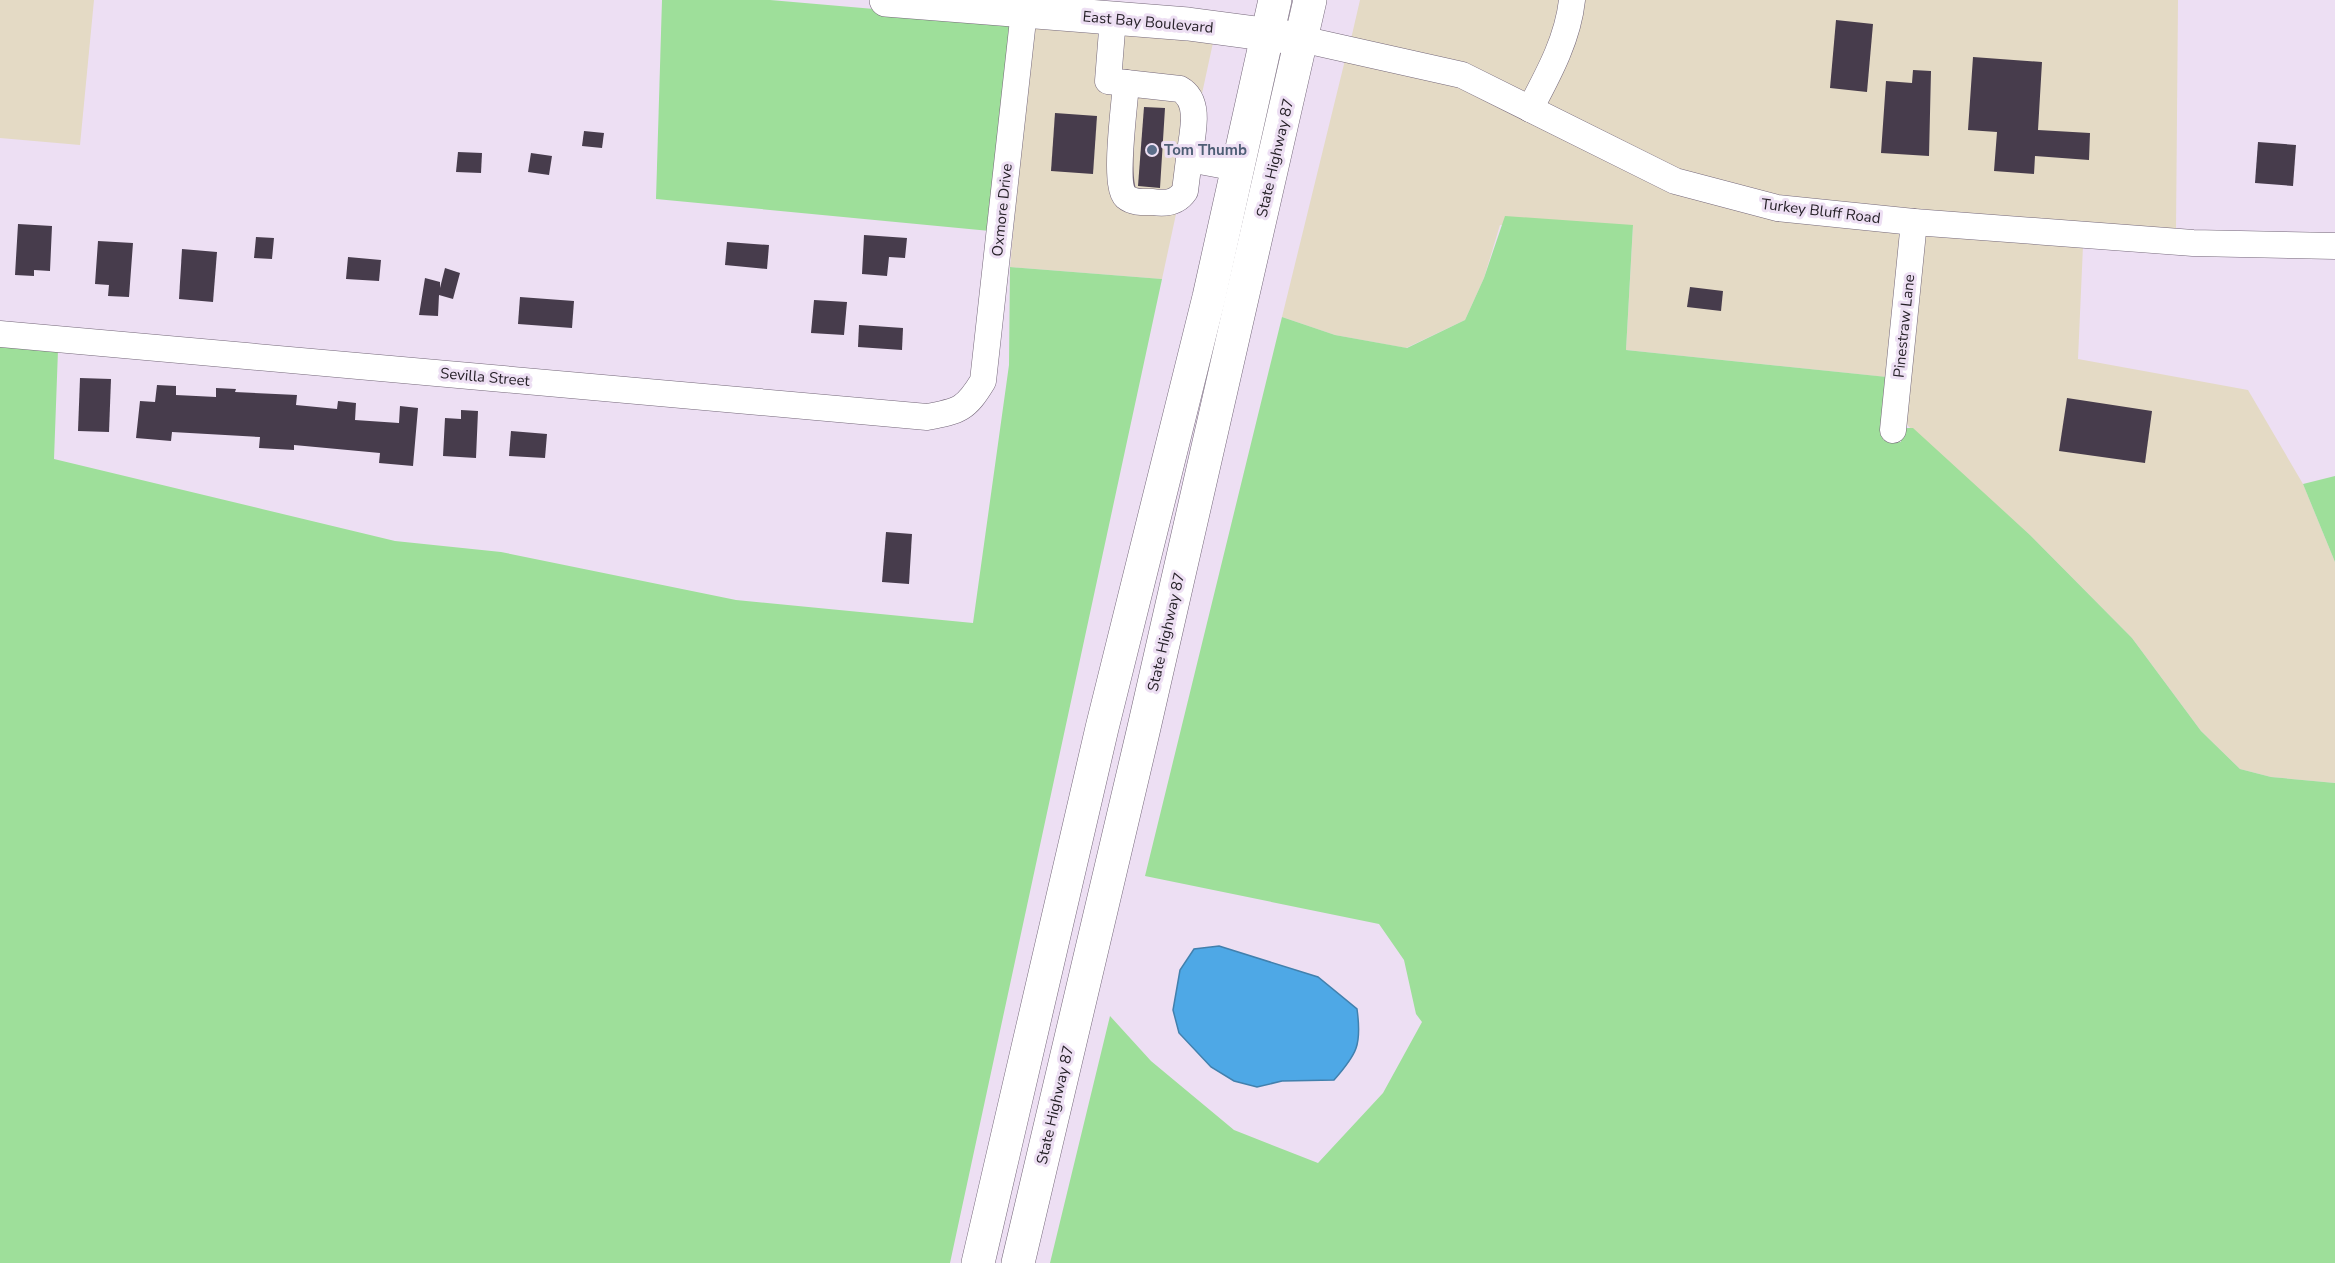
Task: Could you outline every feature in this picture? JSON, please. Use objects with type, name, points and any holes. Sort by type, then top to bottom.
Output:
[{"type":"main road","name":"East Bay Boulevard","points":[[886,0],[1113,18],[1301,39]]},
{"type":"main road","points":[[978,1263],[1102,728],[1209,297],[1275,0]]},
{"type":"main road","name":"State Highway 87","points":[[1018,1263],[1175,594],[1310,0]]},
{"type":"street","points":[[1530,109],[1551,70],[1570,16],[1572,0]]},
{"type":"street","name":"Oxmore Drive","points":[[968,404],[983,381],[1024,11]]},
{"type":"street","points":[[1113,18],[1108,81],[1126,83],[1180,89],[1186,92],[1194,112],[1185,191],[1176,199],[1164,203],[1132,201],[1125,196],[1120,179],[1126,83]]},
{"type":"street","name":"Turkey Bluff Road","points":[[1301,39],[1462,75],[1676,181],[1777,208],[1914,222],[2193,243],[2335,246]]},
{"type":"street","points":[[1189,159],[1237,168]]},
{"type":"street","name":"Pinestraw Lane","points":[[1893,430],[1914,222]]},
{"type":"street","name":"Sevilla Street","points":[[0,334],[927,417],[968,404]]},
{"type":"shaded area","points":[[0,0],[94,0],[80,145],[0,138]]},
{"type":"shaded area","points":[[1360,0],[1562,0],[1561,13],[1526,95],[1351,39]]},
{"type":"shaded area","points":[[1581,0],[2178,0],[2176,231],[1777,197],[1680,171],[1544,104]]},
{"type":"shaded area","points":[[1032,22],[1214,38],[1162,279],[1010,267]]},
{"type":"shaded area","points":[[1345,60],[1458,85],[1673,192],[1904,232],[1886,377],[1626,350],[1633,226],[1500,225],[1484,278],[1465,320],[1406,348],[1335,335],[1282,317]]},
{"type":"shaded area","points":[[1923,233],[2083,246],[2078,359],[2248,390],[2303,484],[2335,562],[2335,783],[2271,777],[2240,769],[2201,731],[2132,638],[2030,535],[1908,426],[1904,417]]},
{"type":"green space","points":[[662,0],[770,0],[1013,21],[990,231],[656,199]]},
{"type":"green space","points":[[1505,216],[1633,225],[1626,350],[1887,377],[1889,381],[1883,440],[1901,442],[1902,428],[1913,428],[2030,535],[2132,638],[2201,731],[2240,769],[2271,777],[2335,783],[2335,1263],[1050,1263],[1110,1016],[1151,1061],[1234,1130],[1318,1163],[1383,1093],[1422,1022],[1416,1014],[1404,960],[1379,924],[1145,876],[1282,317],[1335,335],[1407,348],[1465,320],[1484,278]]},
{"type":"green space","points":[[1010,267],[1162,279],[950,1263],[0,1263],[0,345],[58,350],[54,459],[395,541],[501,552],[736,600],[973,623],[1009,365]]},
{"type":"green space","points":[[2335,476],[2335,562],[2303,484]]},
{"type":"water","points":[[1219,946],[1318,977],[1357,1009],[1359,1032],[1356,1048],[1353,1056],[1334,1080],[1282,1081],[1257,1087],[1234,1081],[1211,1067],[1179,1033],[1173,1010],[1180,970],[1194,949]]},
{"type":"building","points":[[1836,20],[1873,24],[1867,92],[1830,88]]},
{"type":"building","points":[[1973,57],[2042,62],[2038,130],[2090,133],[2089,160],[2035,156],[2034,174],[1994,171],[1997,132],[1968,130]]},
{"type":"building","points":[[1913,70],[1931,71],[1929,156],[1881,153],[1886,81],[1912,83]]},
{"type":"building","name":"Tom Thumb","points":[[1144,107],[1165,108],[1160,188],[1138,186]]},
{"type":"building","points":[[1055,113],[1097,116],[1093,174],[1051,171]]},
{"type":"building","points":[[584,131],[604,133],[602,148],[582,146]]},
{"type":"building","points":[[2258,142],[2296,145],[2293,186],[2255,183]]},
{"type":"building","points":[[458,152],[482,153],[481,173],[456,172]]},
{"type":"building","points":[[531,153],[552,156],[549,175],[528,172]]},
{"type":"building","points":[[18,224],[52,226],[50,271],[34,270],[34,276],[15,275]]},
{"type":"building","points":[[864,235],[907,238],[905,258],[889,257],[887,276],[862,274]]},
{"type":"building","points":[[256,237],[274,238],[272,259],[254,258]]},
{"type":"building","points":[[98,241],[133,243],[129,297],[108,296],[109,285],[95,284]]},
{"type":"building","points":[[727,242],[769,245],[767,269],[725,265]]},
{"type":"building","points":[[182,249],[217,252],[213,302],[179,299]]},
{"type":"building","points":[[348,257],[381,260],[379,281],[346,279]]},
{"type":"building","points":[[445,268],[460,273],[453,299],[439,295],[438,316],[419,315],[425,278],[440,282],[440,288]]},
{"type":"building","points":[[1690,287],[1723,291],[1721,311],[1687,307]]},
{"type":"building","points":[[520,297],[574,301],[572,328],[518,324]]},
{"type":"building","points":[[814,300],[847,302],[844,335],[811,333]]},
{"type":"building","points":[[859,325],[903,328],[902,350],[858,347]]},
{"type":"building","points":[[80,378],[111,379],[109,432],[78,431]]},
{"type":"building","points":[[157,385],[176,386],[176,395],[216,397],[216,388],[236,389],[235,392],[297,395],[296,405],[337,409],[338,401],[356,403],[355,420],[399,423],[400,406],[418,408],[413,466],[379,463],[380,453],[294,445],[294,450],[259,448],[260,437],[172,432],[171,441],[136,438],[140,401],[155,402]]},
{"type":"building","points":[[2067,398],[2152,411],[2145,463],[2059,451]]},
{"type":"building","points":[[461,410],[478,411],[476,458],[443,456],[445,418],[461,419]]},
{"type":"building","points":[[511,431],[547,434],[545,458],[509,456]]},
{"type":"building","points":[[886,532],[912,534],[909,584],[882,582]]},
{"type":"place","name":"Tom Thumb","points":[[1152,150]]}]
